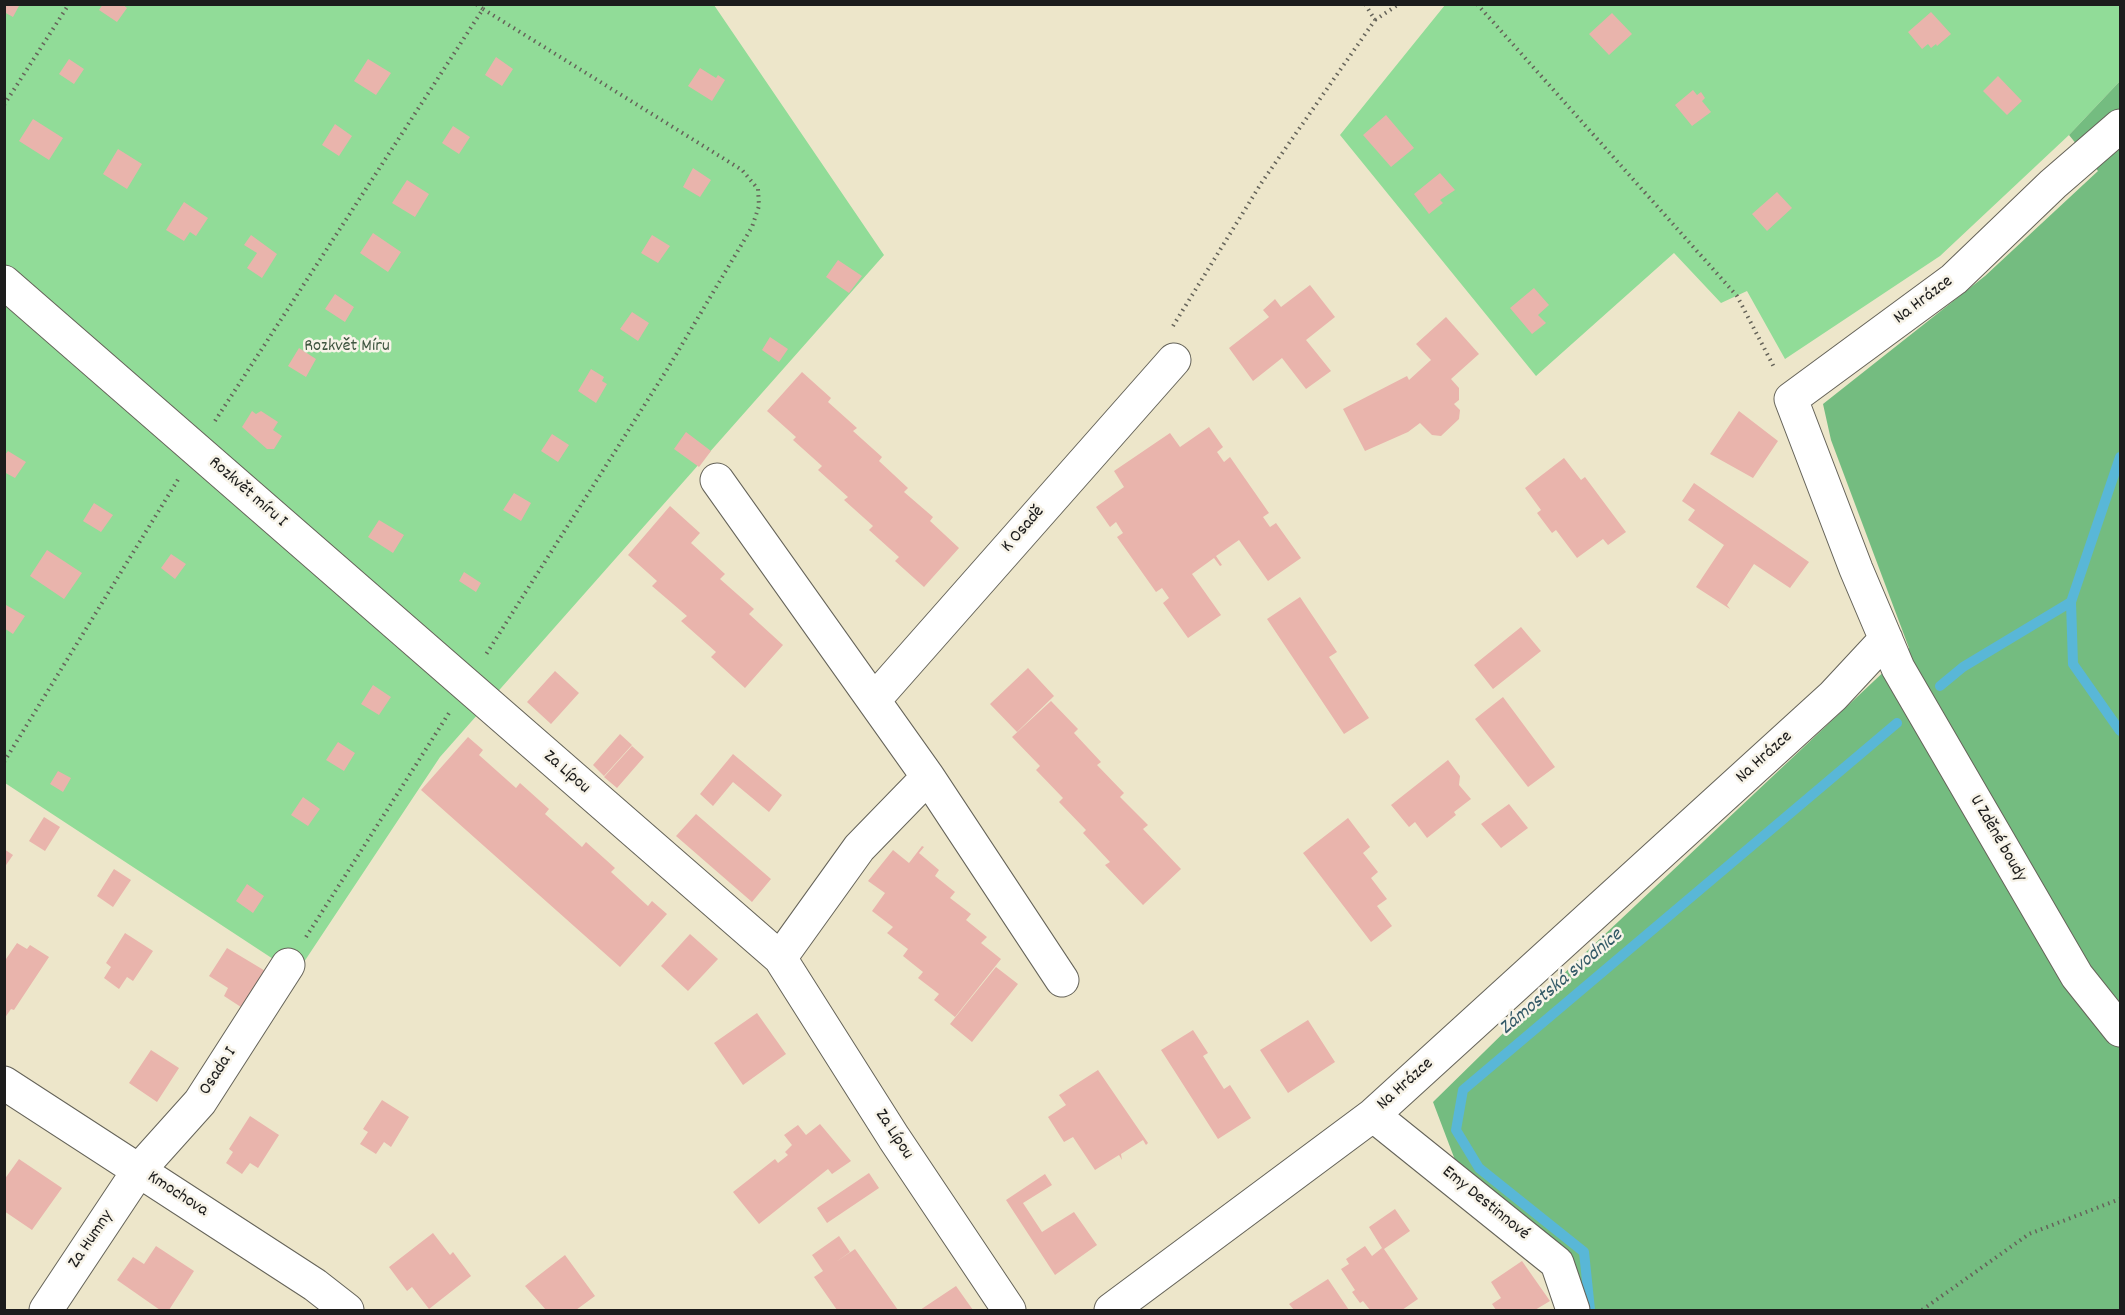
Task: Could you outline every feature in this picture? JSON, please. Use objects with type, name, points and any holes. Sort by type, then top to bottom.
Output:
[{"type":"street","name":"Na Hrázce","points":[[1791,399],[1954,279],[2053,184],[2121,126]]},
{"type":"street","name":"Rozkvět míru I","points":[[4,282],[477,696]]},
{"type":"street","name":"K Osadě","points":[[874,700],[1174,360]]},
{"type":"street","points":[[1791,399],[1856,569],[1886,639]]},
{"type":"street","points":[[717,480],[928,777],[1062,980]]},
{"type":"street","name":"Na Hrázce","points":[[1111,1311],[1373,1115],[1833,696],[1886,639]]},
{"type":"street","name":"U Zděné boudy","points":[[1886,639],[1898,668],[2077,975],[2121,1030]]},
{"type":"street","name":"Za Lípou","points":[[477,696],[780,958],[894,1138],[1009,1311]]},
{"type":"street","points":[[780,958],[859,848],[928,777]]},
{"type":"street","name":"Osada I","points":[[139,1170],[200,1102],[288,965]]},
{"type":"street","name":"Kmochova","points":[[4,1083],[315,1285],[347,1311]]},
{"type":"street","name":"Emy Destinnové","points":[[1373,1115],[1557,1263],[1573,1311]]},
{"type":"street","name":"Za Humny","points":[[46,1311],[139,1170]]},
{"type":"path","points":[[4,105],[69,4]]},
{"type":"path","points":[[288,965],[477,696],[752,227],[759,206],[758,189],[742,170],[476,4]]},
{"type":"path","points":[[1365,4],[1375,20]]},
{"type":"path","points":[[1172,328],[1262,182],[1375,20],[1399,4]]},
{"type":"path","points":[[1477,4],[1737,296],[1791,399]]},
{"type":"path","points":[[4,762],[197,449],[483,9]]},
{"type":"path","points":[[1922,1311],[2029,1234],[2121,1199]]},
{"type":"green space","name":"Rozkvět Míru","points":[[4,5],[714,5],[884,255],[440,757],[296,974],[5,783]]},
{"type":"green space","points":[[1445,5],[2120,5],[2120,81],[2069,135],[1940,256],[1785,359],[1747,291],[1721,303],[1674,253],[1536,376],[1340,135]]},
{"type":"green space","points":[[2120,81],[2120,1310],[1579,1310],[1455,1160],[1433,1102],[1585,953],[1909,648],[1831,440],[1823,404],[1985,276],[2098,171],[2069,135]]},
{"type":"building","points":[[4,4],[20,4],[13,17],[4,12]]},
{"type":"building","points":[[103,4],[122,4],[127,8],[117,22],[99,10]]},
{"type":"building","points":[[1931,12],[1951,34],[1937,46],[1936,44],[1931,48],[1928,44],[1922,49],[1908,32]]},
{"type":"building","points":[[1612,13],[1632,34],[1609,55],[1589,34]]},
{"type":"building","points":[[496,57],[513,69],[502,86],[485,75]]},
{"type":"building","points":[[69,59],[84,69],[74,84],[59,74]]},
{"type":"building","points":[[368,59],[391,73],[376,95],[354,81]]},
{"type":"building","points":[[700,68],[716,78],[718,75],[725,80],[712,101],[688,86]]},
{"type":"building","points":[[1998,76],[2022,101],[2007,115],[1983,91]]},
{"type":"building","points":[[1693,90],[1697,95],[1701,92],[1705,98],[1702,101],[1711,112],[1692,126],[1675,105]]},
{"type":"building","points":[[1386,115],[1414,148],[1391,167],[1363,135]]},
{"type":"building","points":[[33,119],[63,138],[49,160],[19,141]]},
{"type":"building","points":[[335,124],[352,136],[339,156],[322,145]]},
{"type":"building","points":[[453,126],[470,137],[459,154],[442,143]]},
{"type":"building","points":[[118,149],[142,164],[127,189],[103,174]]},
{"type":"building","points":[[693,168],[711,180],[700,197],[683,187]]},
{"type":"building","points":[[1440,173],[1455,190],[1440,200],[1443,203],[1429,214],[1414,194]]},
{"type":"building","points":[[407,180],[429,194],[415,217],[392,203]]},
{"type":"building","points":[[1777,192],[1792,208],[1767,231],[1752,214]]},
{"type":"building","points":[[184,202],[208,218],[196,236],[190,232],[184,241],[166,230]]},
{"type":"building","points":[[373,233],[401,252],[388,272],[360,253]]},
{"type":"building","points":[[251,235],[277,254],[262,278],[247,268],[257,253],[244,245]]},
{"type":"building","points":[[652,235],[670,246],[658,263],[641,253]]},
{"type":"building","points":[[838,260],[862,276],[849,293],[826,277]]},
{"type":"building","points":[[1310,285],[1335,317],[1306,340],[1331,371],[1306,389],[1282,358],[1253,381],[1229,348],[1269,317],[1263,310],[1275,299],[1281,307]]},
{"type":"building","points":[[1534,288],[1549,305],[1538,315],[1546,323],[1532,334],[1510,308]]},
{"type":"building","points":[[335,294],[354,307],[345,322],[325,309]]},
{"type":"building","points":[[632,312],[649,323],[638,341],[620,329]]},
{"type":"building","points":[[1446,317],[1479,354],[1451,379],[1459,388],[1459,400],[1454,404],[1460,410],[1459,419],[1441,436],[1432,435],[1420,423],[1408,432],[1365,451],[1343,409],[1407,376],[1409,380],[1431,360],[1416,344]]},
{"type":"building","points":[[770,337],[788,349],[779,362],[762,350]]},
{"type":"building","points":[[299,348],[316,359],[306,377],[288,366]]},
{"type":"building","points":[[591,369],[604,377],[602,381],[607,384],[596,403],[578,391]]},
{"type":"building","points":[[802,372],[831,398],[828,402],[857,428],[853,431],[882,457],[879,461],[908,488],[904,492],[933,517],[930,521],[959,548],[924,587],[895,561],[899,557],[869,530],[873,526],[844,500],[848,497],[818,470],[822,466],[793,440],[796,437],[767,411]]},
{"type":"building","points":[[252,411],[256,414],[261,411],[278,422],[273,430],[282,436],[274,449],[267,449],[242,427]]},
{"type":"building","points":[[1739,411],[1778,441],[1753,478],[1710,454]]},
{"type":"building","points":[[1209,427],[1223,447],[1217,452],[1224,462],[1230,457],[1269,513],[1263,517],[1270,527],[1276,523],[1301,558],[1268,581],[1239,540],[1216,556],[1222,565],[1220,566],[1214,558],[1192,574],[1221,615],[1188,638],[1163,603],[1169,598],[1162,588],[1156,592],[1117,537],[1123,533],[1116,522],[1110,527],[1096,507],[1124,487],[1114,471],[1170,433],[1180,447]]},
{"type":"building","points":[[686,432],[711,451],[699,467],[674,449]]},
{"type":"building","points":[[552,434],[569,445],[558,462],[541,451]]},
{"type":"building","points":[[8,451],[26,462],[15,478],[4,472],[4,456]]},
{"type":"building","points":[[1564,458],[1581,480],[1585,477],[1626,532],[1608,545],[1603,539],[1577,558],[1556,530],[1552,533],[1537,513],[1541,510],[1525,488]]},
{"type":"building","points":[[1694,483],[1809,562],[1790,588],[1754,564],[1727,605],[1730,609],[1696,587],[1724,545],[1688,520],[1695,510],[1682,501]]},
{"type":"building","points":[[514,493],[531,503],[521,521],[503,510]]},
{"type":"building","points":[[94,503],[113,515],[101,532],[83,521]]},
{"type":"building","points":[[670,506],[700,533],[691,543],[725,574],[720,579],[754,609],[749,614],[783,645],[745,688],[711,657],[716,652],[681,621],[687,616],[652,586],[657,581],[628,555]]},
{"type":"building","points":[[379,520],[404,535],[393,553],[368,537]]},
{"type":"building","points":[[47,550],[82,573],[64,599],[30,576]]},
{"type":"building","points":[[171,554],[186,564],[175,579],[161,568]]},
{"type":"building","points":[[464,572],[481,583],[476,592],[459,581]]},
{"type":"building","points":[[1300,597],[1337,652],[1329,657],[1369,718],[1344,734],[1267,619]]},
{"type":"building","points":[[6,605],[25,616],[13,634],[4,628]]},
{"type":"building","points":[[1521,627],[1541,651],[1493,689],[1474,665]]},
{"type":"building","points":[[1028,668],[1054,696],[1017,732],[990,704]]},
{"type":"building","points":[[555,671],[579,693],[551,724],[527,702]]},
{"type":"building","points":[[373,685],[391,697],[379,715],[361,704]]},
{"type":"building","points":[[1503,697],[1555,767],[1528,787],[1475,719]]},
{"type":"building","points":[[1051,701],[1078,729],[1074,733],[1101,762],[1097,765],[1124,793],[1120,797],[1148,825],[1143,829],[1181,869],[1143,905],[1105,865],[1110,862],[1083,833],[1086,830],[1059,802],[1063,798],[1036,770],[1040,766],[1012,737]]},
{"type":"building","points":[[620,734],[632,745],[604,776],[593,765]]},
{"type":"building","points":[[468,737],[483,750],[479,755],[516,788],[520,783],[549,809],[545,814],[582,847],[586,842],[615,868],[611,872],[648,906],[652,901],[667,914],[620,967],[421,790]]},
{"type":"building","points":[[338,742],[355,753],[344,771],[326,760]]},
{"type":"building","points":[[632,746],[644,757],[617,788],[604,777]]},
{"type":"building","points":[[733,754],[782,795],[769,812],[733,782],[713,806],[700,794]]},
{"type":"building","points":[[1448,760],[1460,776],[1459,785],[1471,799],[1454,812],[1456,815],[1427,838],[1415,822],[1409,827],[1391,805]]},
{"type":"building","points":[[58,771],[71,778],[63,792],[50,784]]},
{"type":"building","points":[[303,797],[320,809],[308,826],[291,815]]},
{"type":"building","points":[[1509,804],[1528,828],[1501,848],[1481,824]]},
{"type":"building","points":[[696,814],[771,879],[752,902],[676,836]]},
{"type":"building","points":[[44,817],[60,827],[45,851],[29,841]]},
{"type":"building","points":[[1348,818],[1370,847],[1363,853],[1378,872],[1371,878],[1387,899],[1377,906],[1392,926],[1371,942],[1303,853]]},
{"type":"building","points":[[922,846],[924,847],[919,853],[939,870],[935,876],[955,892],[950,898],[971,914],[966,920],[987,937],[981,943],[1001,959],[955,1017],[934,1000],[939,994],[918,978],[923,972],[903,956],[908,949],[887,933],[893,927],[872,911],[885,893],[868,881],[893,850],[909,863]]},
{"type":"building","points":[[4,849],[13,855],[4,868]]},
{"type":"building","points":[[114,869],[131,880],[113,907],[97,896]]},
{"type":"building","points":[[247,884],[264,896],[253,913],[236,901]]},
{"type":"building","points":[[125,933],[153,951],[133,981],[127,977],[119,989],[104,978],[111,967],[106,963]]},
{"type":"building","points":[[690,934],[718,959],[688,991],[661,966]]},
{"type":"building","points":[[17,943],[27,949],[30,945],[49,957],[14,1010],[11,1009],[4,1019],[4,962]]},
{"type":"building","points":[[227,948],[267,972],[244,1009],[224,996],[228,988],[209,976]]},
{"type":"building","points":[[996,967],[1018,984],[972,1042],[950,1024]]},
{"type":"building","points":[[757,1013],[786,1054],[743,1085],[714,1043]]},
{"type":"building","points":[[1308,1020],[1335,1062],[1288,1093],[1260,1050]]},
{"type":"building","points":[[1193,1030],[1208,1053],[1203,1056],[1224,1089],[1230,1085],[1251,1118],[1218,1139],[1161,1050]]},
{"type":"building","points":[[151,1050],[179,1068],[157,1102],[129,1083]]},
{"type":"building","points":[[1098,1070],[1148,1143],[1146,1145],[1143,1140],[1121,1154],[1122,1160],[1119,1155],[1095,1170],[1073,1137],[1064,1142],[1048,1117],[1066,1105],[1059,1095]]},
{"type":"building","points":[[382,1100],[409,1117],[391,1147],[384,1142],[376,1154],[360,1144],[368,1132],[363,1129]]},
{"type":"building","points":[[250,1116],[279,1135],[258,1168],[250,1163],[242,1174],[226,1163],[233,1152],[229,1149]]},
{"type":"building","points":[[820,1124],[851,1161],[832,1174],[828,1169],[759,1224],[733,1192],[775,1159],[778,1163],[788,1155],[785,1152],[792,1145],[784,1135],[798,1125],[806,1135]]},
{"type":"building","points":[[19,1159],[62,1188],[32,1230],[4,1211],[4,1180]]},
{"type":"building","points":[[869,1173],[879,1188],[827,1223],[817,1208]]},
{"type":"building","points":[[1045,1174],[1052,1185],[1023,1203],[1042,1232],[1074,1212],[1097,1245],[1055,1275],[1006,1200]]},
{"type":"building","points":[[1395,1209],[1410,1231],[1384,1249],[1418,1299],[1402,1310],[1370,1310],[1363,1301],[1360,1303],[1352,1292],[1355,1290],[1341,1269],[1349,1264],[1346,1259],[1365,1246],[1372,1256],[1382,1248],[1369,1227]]},
{"type":"building","points":[[433,1233],[450,1255],[453,1252],[471,1276],[429,1309],[412,1287],[407,1291],[389,1267]]},
{"type":"building","points":[[839,1236],[850,1252],[836,1262],[855,1249],[898,1310],[837,1310],[814,1277],[823,1271],[812,1255]]},
{"type":"building","points":[[156,1246],[194,1271],[169,1310],[160,1310],[117,1280],[133,1257],[144,1264]]},
{"type":"building","points":[[565,1255],[595,1296],[576,1310],[546,1310],[525,1286]]},
{"type":"building","points":[[1522,1261],[1550,1301],[1535,1310],[1496,1310],[1492,1304],[1501,1298],[1491,1282]]},
{"type":"building","points":[[1328,1279],[1349,1310],[1294,1310],[1289,1304]]},
{"type":"building","points":[[956,1286],[973,1310],[920,1310]]},
{"type":"waterway","name":"Zámostská svodnice","points":[[1940,686],[1963,667],[2071,602],[2120,457]]},
{"type":"waterway","points":[[2071,602],[2073,664],[2120,731]]},
{"type":"waterway","name":"Zámostská svodnice","points":[[1590,1310],[1584,1252],[1479,1168],[1456,1130],[1463,1090],[1897,723]]}]
